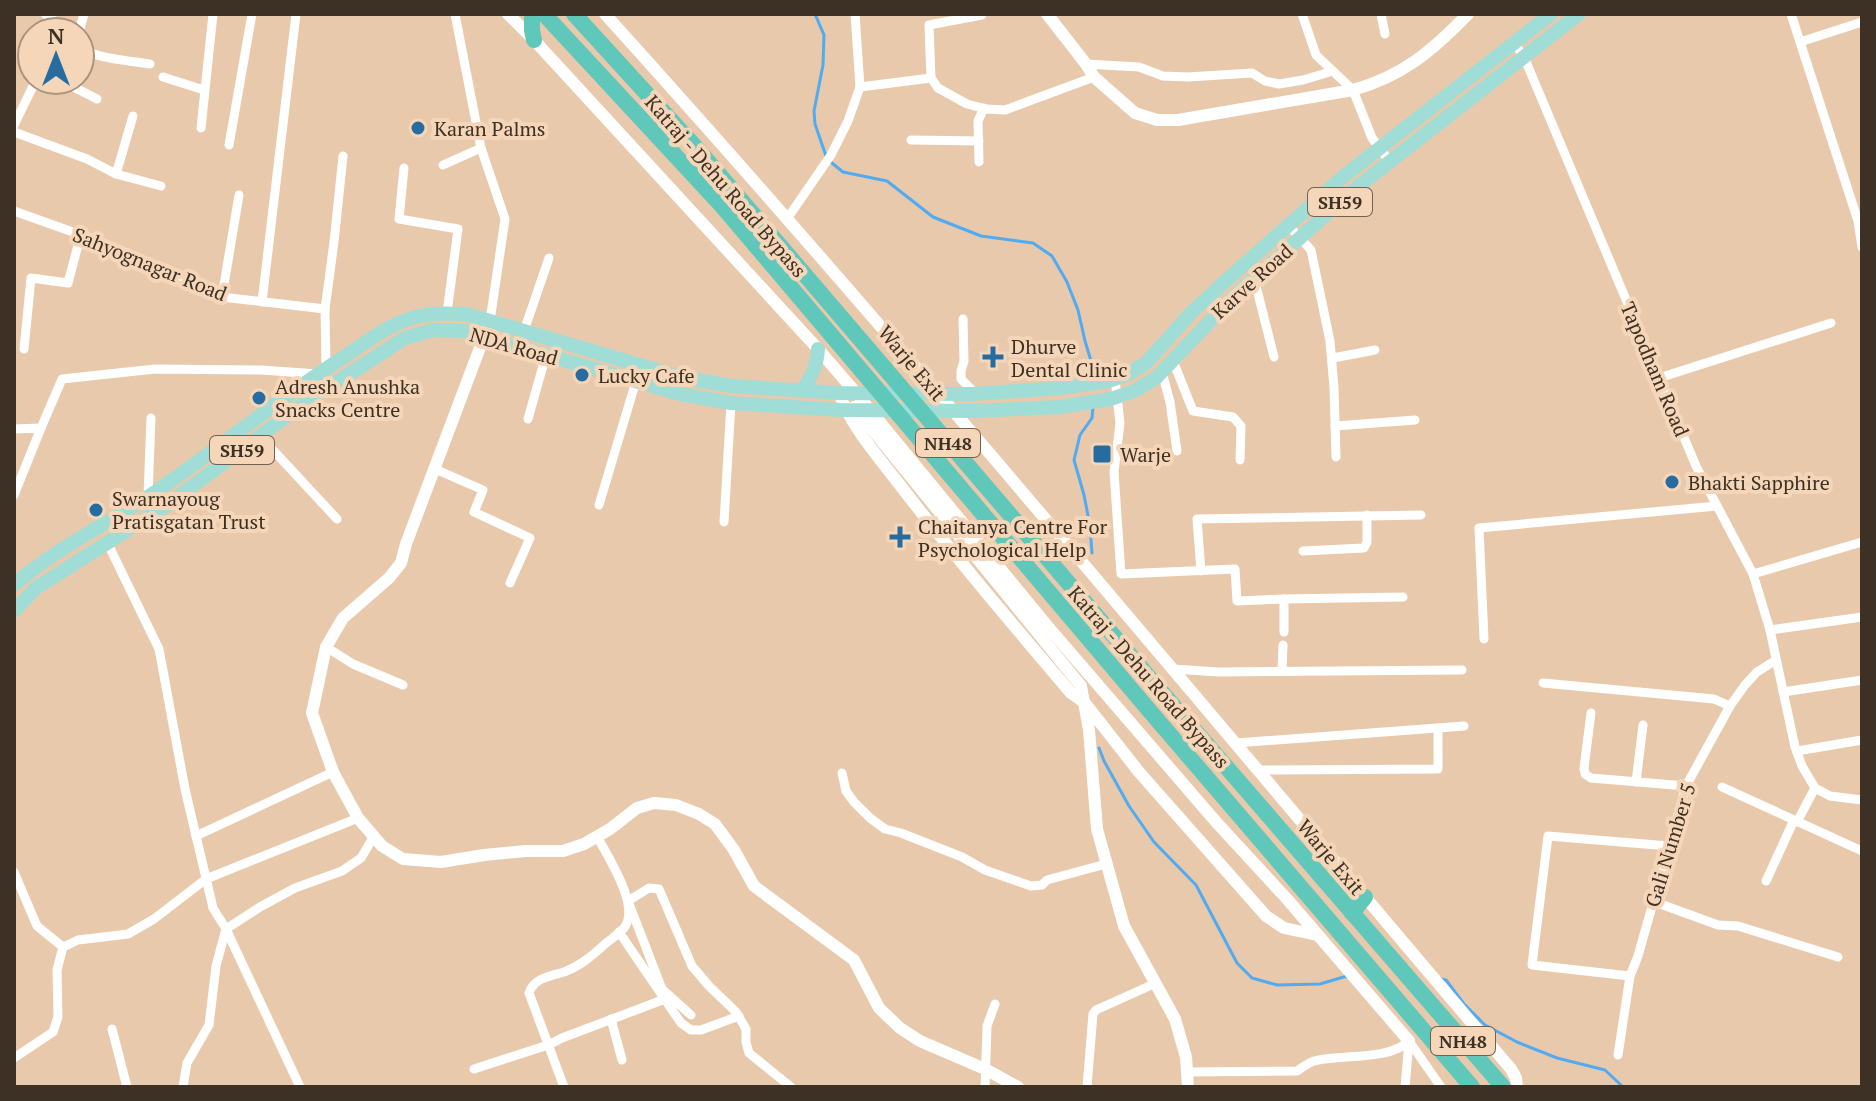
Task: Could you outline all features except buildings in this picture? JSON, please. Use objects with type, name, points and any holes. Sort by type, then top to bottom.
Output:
[{"type":"highway","points":[[532,14],[534,40]]},
{"type":"highway","name":"Katraj - Dehu Road Bypass","points":[[544,14],[722,206],[1472,1087]]},
{"type":"highway","name":"Katraj - Dehu Road Bypass","points":[[574,14],[700,152],[1503,1087]]},
{"type":"highway","points":[[1352,913],[1365,897]]},
{"type":"main road","name":"Karve Road","points":[[974,394],[1089,385],[1112,380],[1146,363],[1191,313],[1344,176],[1551,14]]},
{"type":"main road","name":"Karve Road","points":[[953,411],[1088,404],[1134,391],[1156,378],[1204,325],[1355,189],[1579,14]]},
{"type":"main road","name":"NDA Road","points":[[17,578],[148,496],[322,371],[397,323],[431,313],[466,314],[490,321]]},
{"type":"main road","name":"SH59","points":[[490,321],[524,331]]},
{"type":"main road","name":"NDA Road","points":[[14,611],[36,588],[167,505],[303,404],[405,338],[433,330],[485,337],[701,399],[856,410],[953,411]]},
{"type":"main road","name":"NDA Road","points":[[524,331],[704,382],[802,391],[938,394]]},
{"type":"main road","points":[[802,391],[817,365],[818,349]]},
{"type":"main road","points":[[322,371],[333,385]]},
{"type":"main road","name":"SH59","points":[[938,394],[974,394]]},
{"type":"street","points":[[201,128],[213,14]]},
{"type":"street","points":[[229,145],[252,14]]},
{"type":"street","points":[[262,302],[296,14]]},
{"type":"street","points":[[455,14],[481,148],[505,219],[490,321],[401,563],[389,578],[343,618],[326,647],[312,713],[333,772],[358,818],[382,846],[403,859],[441,862],[498,853],[563,851],[584,844],[637,808],[654,803],[676,805],[699,814],[715,824],[754,886],[854,960],[879,1008],[900,1028],[920,1041],[1018,1087]]},
{"type":"street","points":[[508,14],[818,349],[856,410],[1081,686],[1089,730],[1096,823],[1106,864],[1124,926],[1175,1019],[1189,1072],[1188,1087]]},
{"type":"street","name":"Warje Exit","points":[[605,14],[787,219],[1259,770],[1511,1069],[1517,1087]]},
{"type":"street","points":[[787,219],[831,155],[860,87],[855,14]]},
{"type":"street","points":[[1047,14],[1094,77],[1135,113],[1157,120],[1178,120],[1353,90],[1377,83],[1402,71],[1444,38],[1468,14]]},
{"type":"street","points":[[1302,14],[1316,55],[1353,90],[1372,138],[1390,162]]},
{"type":"street","points":[[1381,14],[1385,34]]},
{"type":"street","points":[[1791,14],[1858,221],[1862,247]]},
{"type":"street","points":[[982,15],[929,25],[931,78],[938,88],[967,104],[1005,110],[1094,77]]},
{"type":"street","points":[[1800,42],[1862,22]]},
{"type":"street","name":"Tapodham Road","points":[[1514,43],[1524,57],[1696,466],[1753,574],[1770,630],[1797,751],[1815,788]]},
{"type":"street","points":[[96,54],[150,64]]},
{"type":"street","points":[[1086,64],[1139,67],[1163,76],[1252,73],[1265,81],[1279,84],[1333,71]]},
{"type":"street","points":[[163,77],[204,90]]},
{"type":"street","points":[[860,87],[931,78]]},
{"type":"street","points":[[15,122],[28,96]]},
{"type":"street","points":[[91,96],[97,99]]},
{"type":"street","points":[[979,162],[978,121],[984,108]]},
{"type":"street","points":[[116,174],[133,116]]},
{"type":"street","points":[[14,132],[87,159],[116,174],[161,186]]},
{"type":"street","points":[[911,140],[979,141]]},
{"type":"street","points":[[443,165],[481,148]]},
{"type":"street","points":[[14,495],[62,379],[155,369],[322,371],[325,309],[343,156]]},
{"type":"street","points":[[404,168],[399,219],[458,229],[447,313]]},
{"type":"street","points":[[222,297],[239,195]]},
{"type":"street","name":"Sahyognagar Road","points":[[14,211],[81,234],[204,286],[222,297],[325,309]]},
{"type":"street","points":[[1288,225],[1311,250],[1333,358],[1336,457]]},
{"type":"street","points":[[24,349],[31,278],[68,283],[81,234]]},
{"type":"street","points":[[524,331],[549,258]]},
{"type":"street","points":[[1254,278],[1274,357]]},
{"type":"street","points":[[963,319],[961,379],[974,394]]},
{"type":"street","points":[[1659,378],[1831,323]]},
{"type":"street","points":[[1333,358],[1375,350]]},
{"type":"street","points":[[528,419],[546,355]]},
{"type":"street","points":[[1173,361],[1193,411],[1233,417],[1241,426],[1240,460]]},
{"type":"street","points":[[1162,372],[1177,451]]},
{"type":"street","points":[[1112,380],[1120,423],[1114,472],[1121,574],[1235,569],[1237,601],[1403,597]]},
{"type":"street","points":[[599,505],[636,381]]},
{"type":"street","points":[[724,522],[731,403]]},
{"type":"street","points":[[856,410],[1287,899],[1409,1041],[1441,1087]]},
{"type":"street","points":[[148,496],[151,418]]},
{"type":"street","points":[[1335,426],[1415,420]]},
{"type":"street","points":[[14,429],[41,428]]},
{"type":"street","points":[[260,436],[337,519]]},
{"type":"street","points":[[435,469],[483,490],[474,512],[530,538],[510,583]]},
{"type":"street","points":[[1484,639],[1479,528],[1717,506]]},
{"type":"street","points":[[1303,551],[1364,548],[1367,542],[1367,515]]},
{"type":"street","points":[[1201,571],[1197,519],[1421,515]]},
{"type":"street","points":[[107,542],[159,649],[185,789],[213,908],[226,929],[300,1087]]},
{"type":"street","points":[[1753,574],[1862,542]]},
{"type":"street","points":[[17,578],[36,588]]},
{"type":"street","points":[[1284,599],[1284,632]]},
{"type":"street","points":[[1770,630],[1862,617]]},
{"type":"street","points":[[1282,671],[1283,645]]},
{"type":"street","points":[[326,647],[353,664],[403,685]]},
{"type":"street","name":"Gali Number 5","points":[[1618,1055],[1630,976],[1686,786],[1745,685],[1757,672],[1776,660]]},
{"type":"street","points":[[1173,669],[1219,672],[1462,670]]},
{"type":"street","points":[[1783,692],[1862,680]]},
{"type":"street","points":[[1543,683],[1714,699],[1730,706]]},
{"type":"street","points":[[1084,702],[1139,772],[1266,916],[1284,928],[1317,935],[1335,926]]},
{"type":"street","points":[[1591,713],[1585,774],[1591,778],[1686,786]]},
{"type":"street","points":[[1636,782],[1643,725]]},
{"type":"street","points":[[1236,743],[1464,726]]},
{"type":"street","points":[[1259,770],[1438,769],[1438,728]]},
{"type":"street","points":[[1797,751],[1862,740]]},
{"type":"street","points":[[196,836],[333,772]]},
{"type":"street","points":[[842,773],[846,791],[854,802],[885,829],[1031,886],[1106,864]]},
{"type":"street","points":[[1722,787],[1862,851]]},
{"type":"street","points":[[1766,881],[1815,788],[1830,796],[1862,800]]},
{"type":"street","points":[[63,947],[78,940],[128,934],[154,919],[206,879],[358,818]]},
{"type":"street","points":[[183,1087],[187,1063],[209,1025],[216,966],[226,929],[295,888],[342,871],[361,858],[374,836]]},
{"type":"street","points":[[597,836],[623,887],[662,989],[691,1015]]},
{"type":"street","points":[[1630,976],[1532,965],[1548,836],[1669,846]]},
{"type":"street","points":[[14,872],[37,926],[63,947]]},
{"type":"street","points":[[628,901],[649,888],[659,889],[692,966],[739,1016],[746,1029],[749,1053],[791,1087]]},
{"type":"street","points":[[564,1087],[529,993],[531,987],[537,981],[586,961],[625,927],[629,916],[628,901]]},
{"type":"street","points":[[1652,901],[1718,925],[1738,926],[1838,957]]},
{"type":"street","points":[[619,932],[681,1023],[691,1030],[701,1030],[739,1016]]},
{"type":"street","points":[[14,1058],[53,1032],[58,1017],[57,970],[63,947]]},
{"type":"street","points":[[1087,1087],[1093,1014],[1156,983]]},
{"type":"street","points":[[474,1069],[548,1045],[665,999]]},
{"type":"street","points":[[985,1087],[987,1026],[995,1004]]},
{"type":"street","points":[[611,1019],[622,1060]]},
{"type":"street","points":[[1405,1087],[1409,1041],[1416,1021]]},
{"type":"street","points":[[112,1029],[127,1087]]},
{"type":"street","points":[[1189,1072],[1297,1071],[1312,1061],[1382,1052],[1409,1041]]},
{"type":"waterway","points":[[815,14],[824,35],[815,124],[827,159],[843,172],[887,181],[933,217],[981,236],[1033,243],[1052,256],[1078,310],[1095,379]]},
{"type":"waterway","points":[[1092,553],[1090,526],[1074,460],[1080,435],[1092,418],[1093,407]]},
{"type":"waterway","points":[[1099,748],[1129,806],[1154,842],[1196,885],[1237,963],[1252,978],[1277,985],[1320,984],[1347,976]]},
{"type":"waterway","points":[[1441,979],[1446,980],[1485,1025],[1557,1058],[1605,1070],[1623,1087]]},
{"type":"place","name":"Karan Palms","points":[[418,128]]},
{"type":"place","name":"Dhurve Dental Clinic","points":[[993,357]]},
{"type":"place","name":"Lucky Cafe","points":[[582,375]]},
{"type":"place","name":"Adresh Anushka Snacks Centre","points":[[259,398]]},
{"type":"place","name":"Warje","points":[[1102,454]]},
{"type":"place","name":"Bhakti Sapphire","points":[[1672,482]]},
{"type":"place","name":"Swarnayoug Pratisgatan Trust","points":[[96,510]]},
{"type":"place","name":"Chaitanya Centre For Psychological Help","points":[[900,537]]}]
